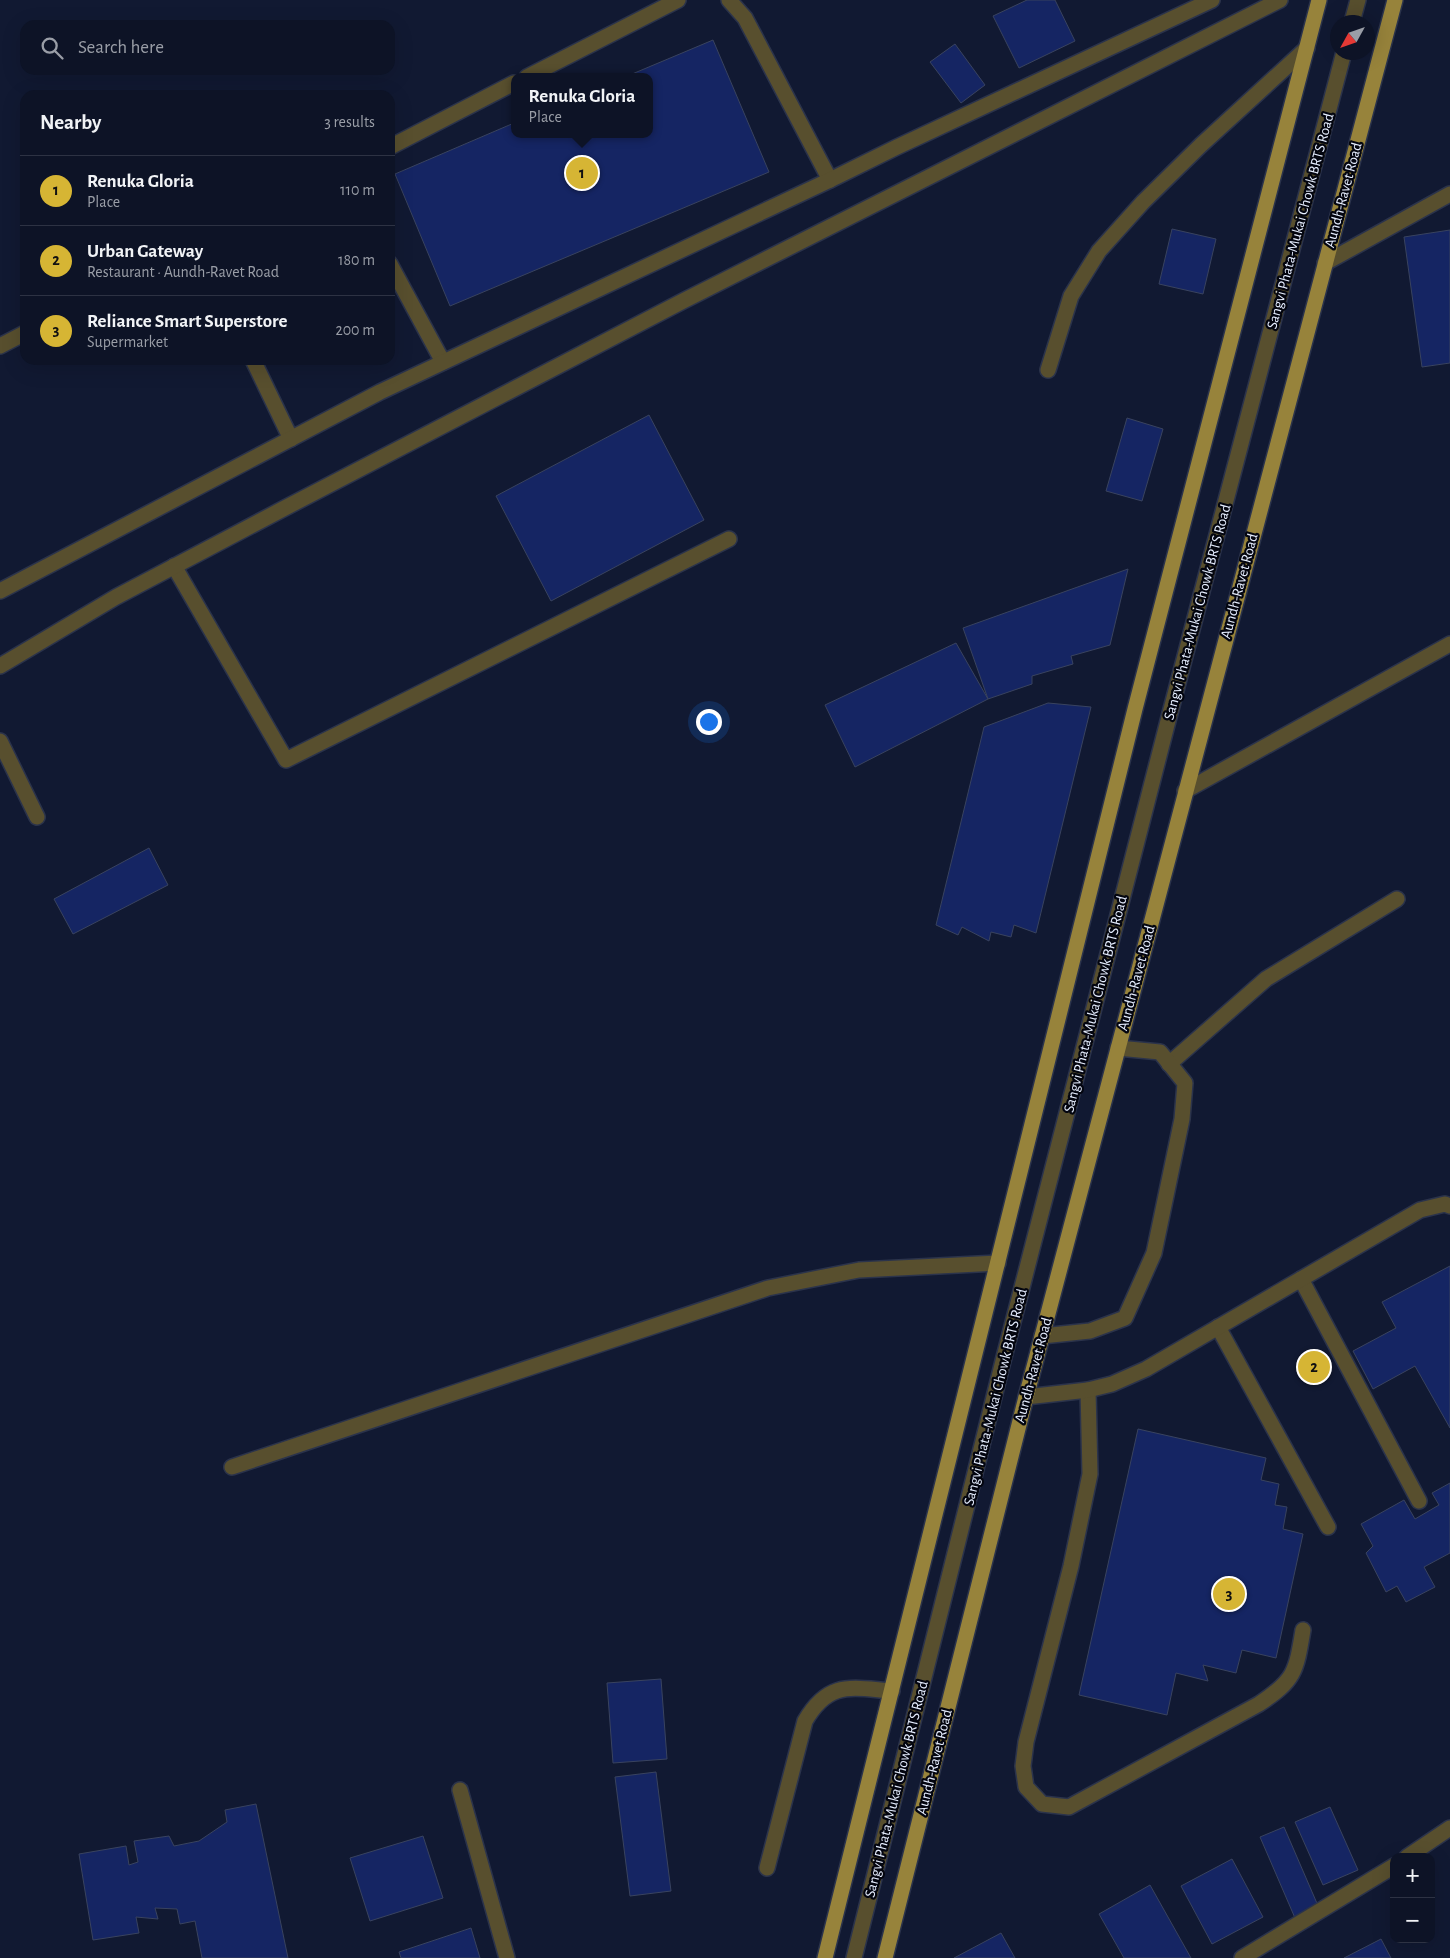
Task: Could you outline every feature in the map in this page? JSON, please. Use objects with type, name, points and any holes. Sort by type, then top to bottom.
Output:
[{"type":"main road","points":[[825,1958],[1134,710],[1319,0]]},
{"type":"main road","name":"Aundh-Ravet Road","points":[[885,1958],[1026,1397],[1395,0]]},
{"type":"street","points":[[535,73],[678,0]]},
{"type":"street","points":[[729,0],[745,18],[830,180]]},
{"type":"street","points":[[0,591],[380,392],[1212,0]]},
{"type":"street","points":[[0,666],[116,597],[174,566],[683,302],[1280,0]]},
{"type":"street","points":[[1354,15],[1358,0]]},
{"type":"street","points":[[1048,370],[1071,296],[1099,251],[1143,202],[1194,152],[1307,48]]},
{"type":"street","name":"Sangvi Phata-Mukai Chowk BRTS Road","points":[[854,1958],[1002,1366],[1156,765],[1342,60]]},
{"type":"street","points":[[395,143],[511,85]]},
{"type":"street","points":[[1325,263],[1450,194]]},
{"type":"street","points":[[395,273],[443,362]]},
{"type":"street","points":[[0,346],[20,336]]},
{"type":"street","points":[[256,365],[291,439]]},
{"type":"street","points":[[174,566],[286,760],[729,539]]},
{"type":"street","points":[[1186,791],[1450,644]]},
{"type":"street","points":[[0,742],[37,817]]},
{"type":"street","points":[[1170,1064],[1266,979],[1397,898]]},
{"type":"street","points":[[1042,1336],[1090,1331],[1125,1318],[1154,1253],[1182,1119],[1185,1083],[1160,1052],[1118,1048]]},
{"type":"street","points":[[1026,1397],[1088,1390],[1112,1384],[1146,1369],[1420,1210],[1445,1204],[1450,1206]]},
{"type":"street","points":[[232,1467],[768,1288],[860,1270],[998,1263]]},
{"type":"street","points":[[1301,1279],[1419,1501]]},
{"type":"street","points":[[1218,1327],[1328,1527]]},
{"type":"street","points":[[1088,1390],[1090,1474],[1071,1566],[1026,1742],[1023,1766],[1026,1787],[1042,1804],[1069,1807],[1259,1704],[1286,1683],[1297,1665],[1303,1630]]},
{"type":"street","points":[[767,1868],[805,1720],[814,1705],[828,1693],[848,1688],[892,1692]]},
{"type":"street","points":[[460,1790],[507,1958]]},
{"type":"street","points":[[1413,1853],[1450,1828]]},
{"type":"street","points":[[1242,1958],[1390,1868]]},
{"type":"building","points":[[1027,0],[1055,0],[1075,41],[1019,68],[993,16]]},
{"type":"building","points":[[713,40],[769,172],[450,306],[395,174],[511,124],[511,138],[653,138],[653,73],[635,73]]},
{"type":"building","points":[[955,44],[985,85],[961,103],[930,62]]},
{"type":"building","points":[[1172,229],[1216,239],[1203,294],[1159,284]]},
{"type":"building","points":[[1450,230],[1450,363],[1422,367],[1404,237]]},
{"type":"building","points":[[649,415],[704,520],[551,601],[496,496]]},
{"type":"building","points":[[1127,418],[1163,429],[1142,501],[1106,491]]},
{"type":"building","points":[[1128,569],[1110,645],[1071,656],[1073,664],[1032,676],[1032,684],[988,699],[963,628]]},
{"type":"building","points":[[956,643],[988,699],[855,767],[825,705]]},
{"type":"building","points":[[1048,703],[1091,707],[1036,933],[1014,925],[1011,937],[991,932],[989,941],[962,927],[958,935],[936,925],[984,727]]},
{"type":"building","points":[[149,848],[168,885],[73,934],[54,899]]},
{"type":"building","points":[[1450,1266],[1450,1428],[1415,1366],[1373,1389],[1353,1351],[1396,1328],[1382,1302]]},
{"type":"building","points":[[1138,1429],[1266,1458],[1261,1480],[1279,1484],[1275,1505],[1287,1507],[1283,1529],[1303,1534],[1276,1658],[1242,1650],[1236,1673],[1203,1665],[1208,1681],[1176,1673],[1167,1715],[1079,1695]]},
{"type":"building","points":[[1450,1483],[1450,1553],[1424,1567],[1435,1587],[1406,1602],[1397,1586],[1386,1592],[1366,1553],[1373,1546],[1361,1524],[1404,1500],[1415,1519],[1439,1505],[1432,1493]]},
{"type":"building","points":[[661,1679],[667,1759],[613,1763],[607,1683]]},
{"type":"building","points":[[656,1772],[671,1891],[630,1896],[615,1777]]},
{"type":"building","points":[[256,1804],[288,1958],[202,1958],[195,1921],[180,1924],[177,1909],[155,1908],[158,1919],[136,1917],[139,1933],[93,1940],[79,1854],[126,1846],[129,1865],[138,1862],[134,1841],[169,1836],[174,1846],[199,1841],[227,1822],[225,1810]]},
{"type":"building","points":[[1330,1807],[1358,1870],[1323,1885],[1295,1822]]},
{"type":"building","points":[[1284,1827],[1319,1908],[1295,1918],[1260,1837]]},
{"type":"building","points":[[423,1836],[443,1898],[370,1921],[350,1858]]},
{"type":"building","points":[[1232,1859],[1263,1917],[1212,1944],[1181,1886]]},
{"type":"building","points":[[1150,1885],[1191,1958],[1124,1958],[1099,1914]]},
{"type":"building","points":[[471,1928],[480,1958],[401,1958],[399,1952]]},
{"type":"building","points":[[1001,1933],[1015,1958],[954,1958]]},
{"type":"building","points":[[1381,1939],[1391,1958],[1344,1958]]},
{"type":"place","name":"Renuka Gloria","points":[[582,173]]},
{"type":"place","name":"Urban Gateway","points":[[1314,1367]]},
{"type":"place","name":"Reliance Smart Superstore","points":[[1229,1594]]}]
